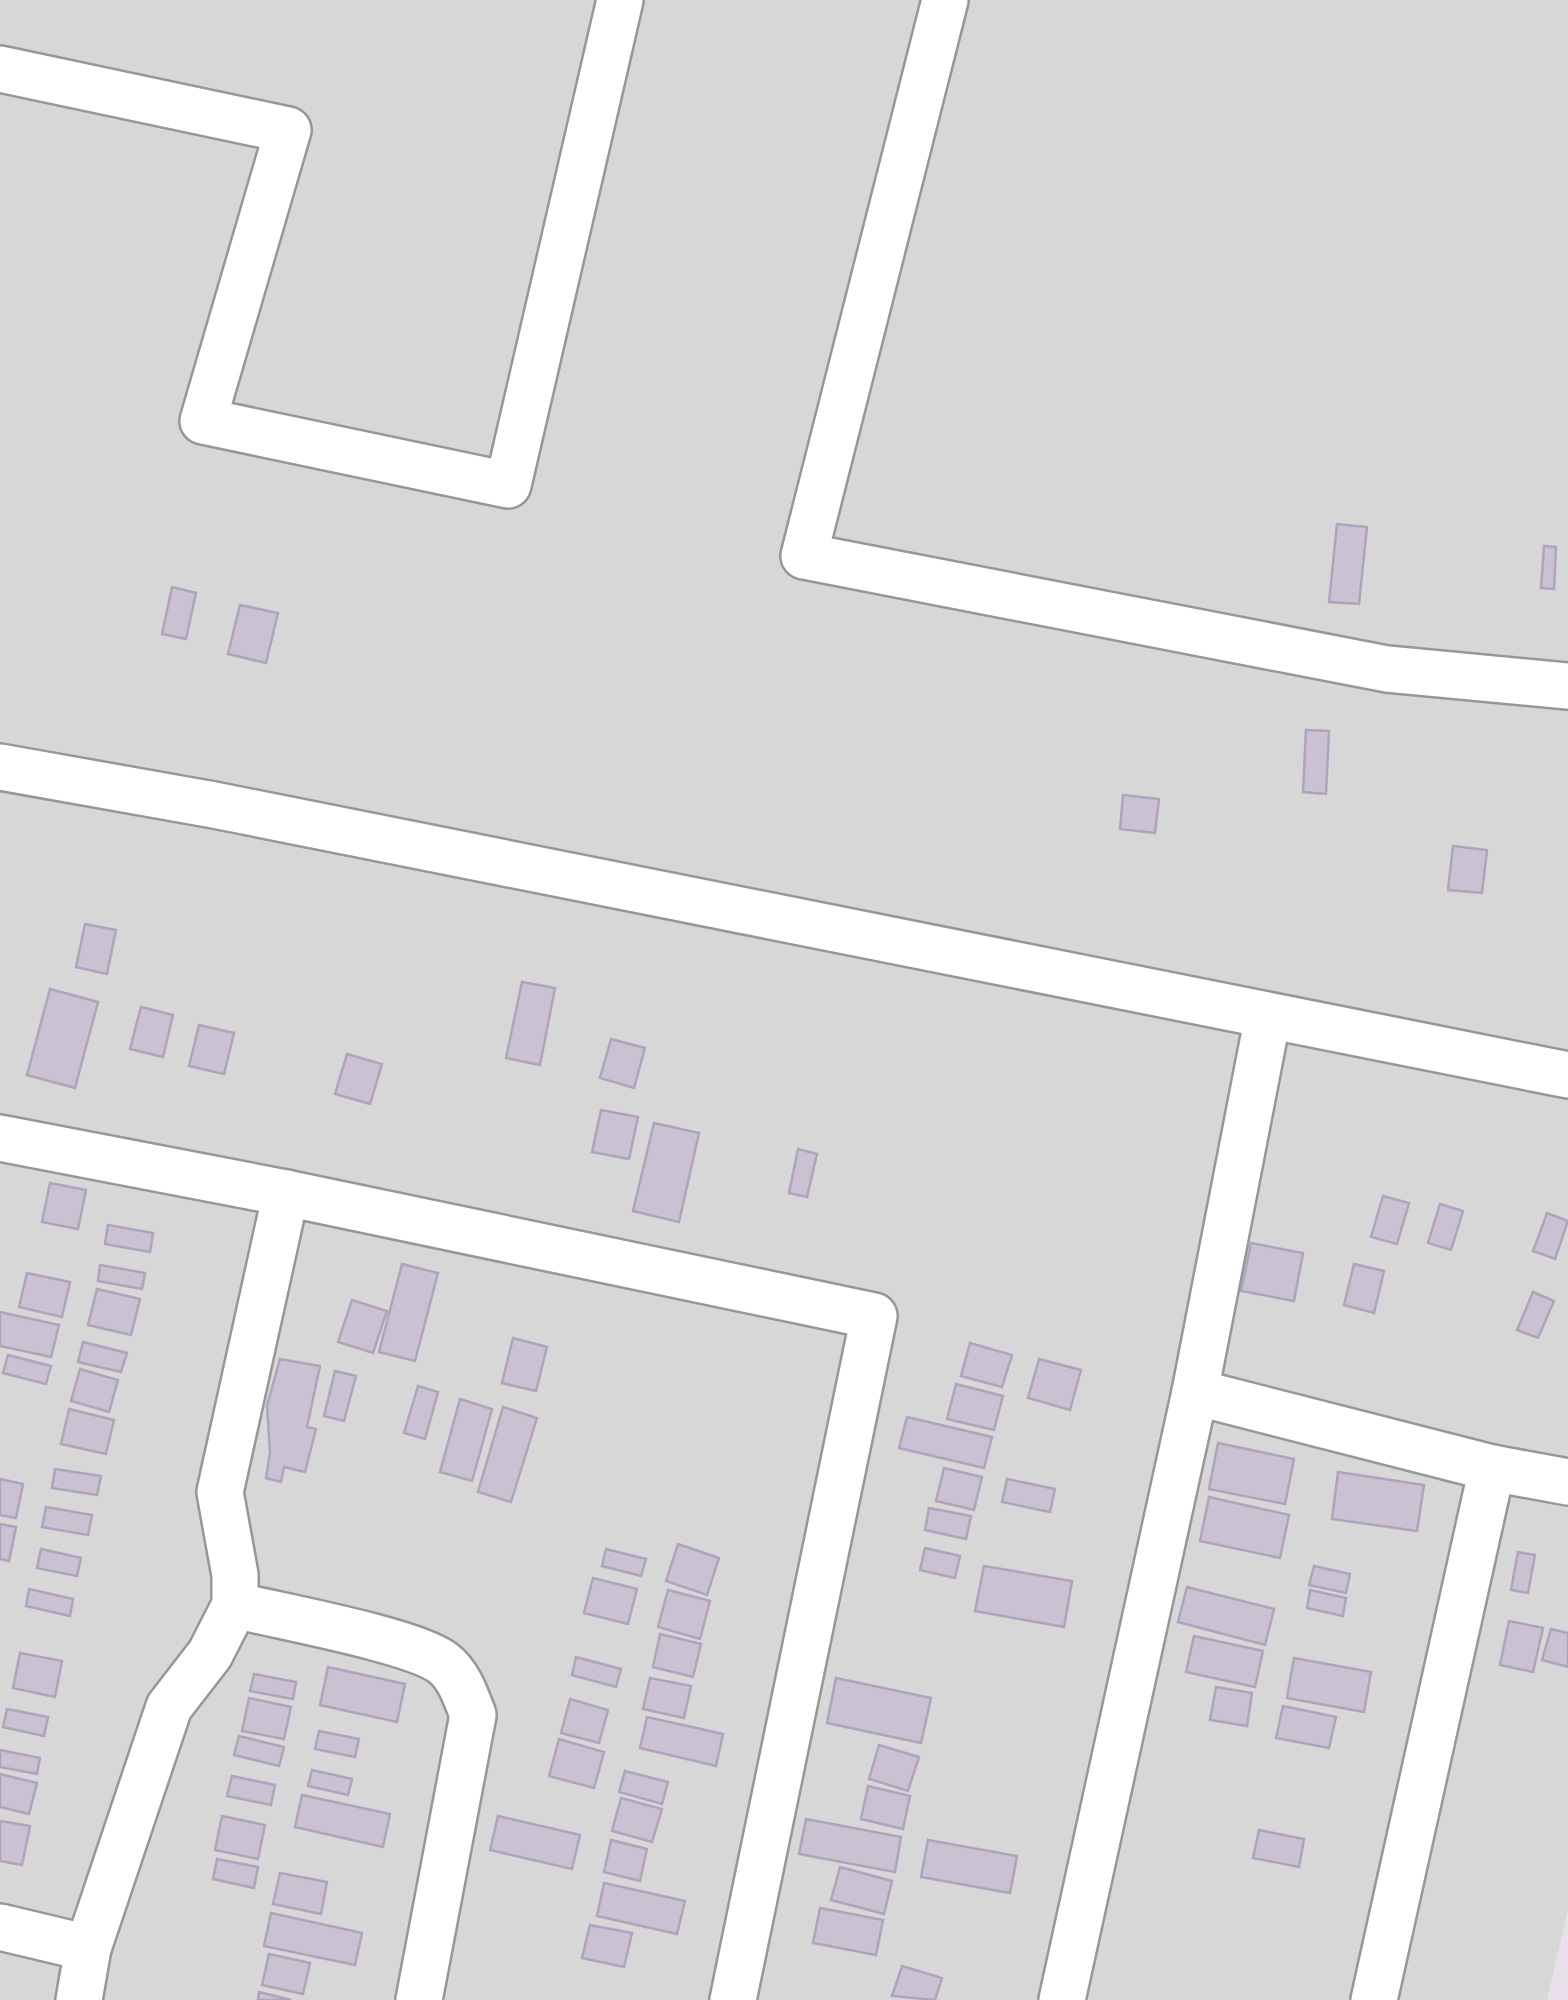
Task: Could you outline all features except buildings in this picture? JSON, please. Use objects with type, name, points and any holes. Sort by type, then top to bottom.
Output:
[{"type":"street","points":[[0,69],[288,130],[202,421],[508,485],[620,0]]},
{"type":"street","points":[[946,0],[804,556],[1387,669],[1568,686]]},
{"type":"street","points":[[0,768],[234,809],[1568,1075]]},
{"type":"street","points":[[1062,2000],[1196,1392],[1268,1016]]},
{"type":"street","points":[[0,1138],[286,1193],[874,1316],[733,2000]]},
{"type":"street","points":[[79,2000],[88,1948],[168,1707],[210,1654],[234,1605],[235,1576],[220,1492],[286,1193]]},
{"type":"street","points":[[1196,1392],[1492,1468],[1568,1482]]},
{"type":"street","points":[[1374,2000],[1492,1468]]},
{"type":"street","points":[[234,1605],[414,1649],[443,1662],[461,1686],[473,1716],[419,2000]]},
{"type":"street","points":[[0,1927],[88,1948]]},
{"type":"shaded area","points":[[0,0],[1568,0],[1568,1057],[0,751]]},
{"type":"shaded area","points":[[0,785],[1568,1094],[1568,1910],[1547,2000],[0,2000]]}]
